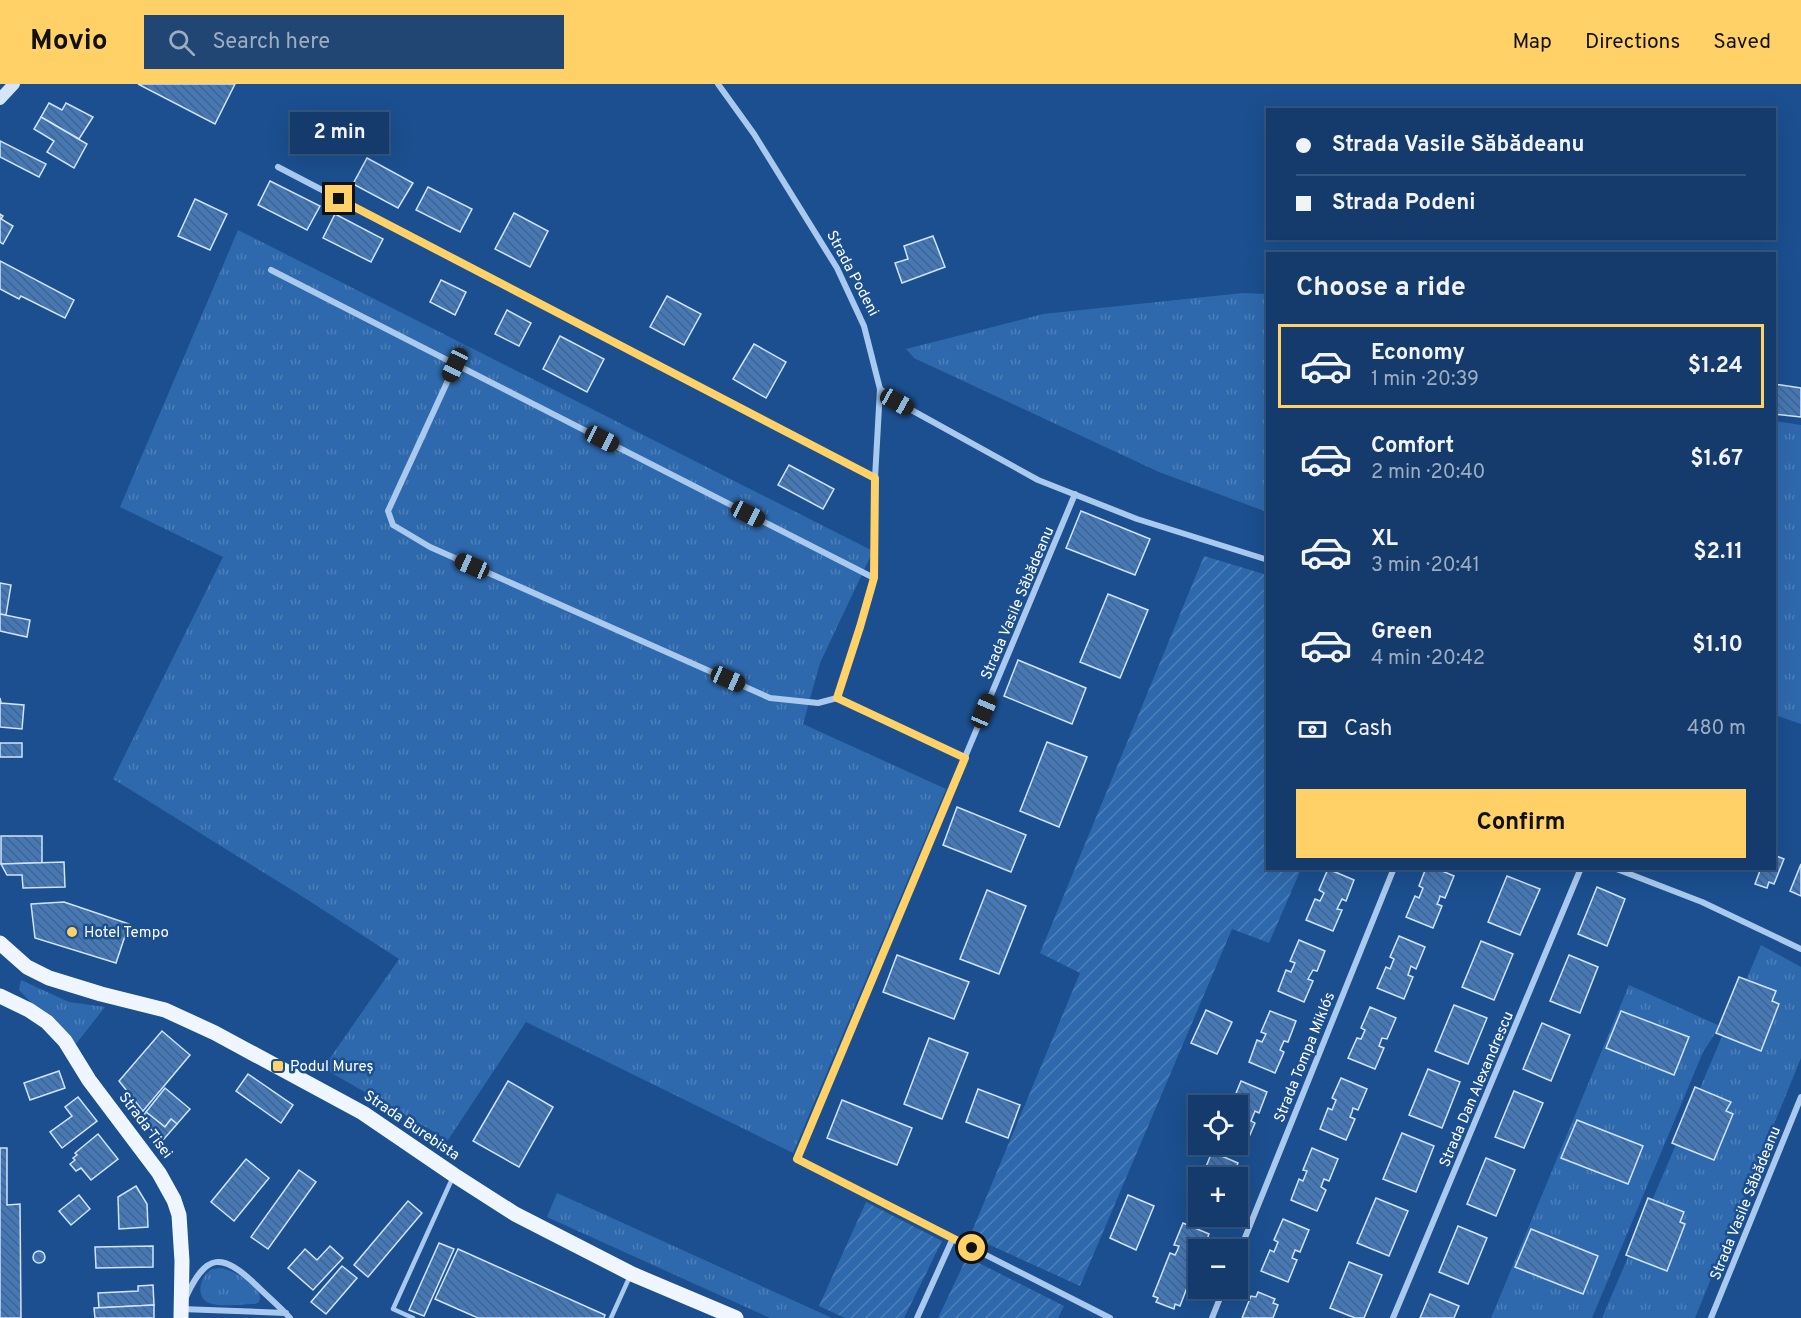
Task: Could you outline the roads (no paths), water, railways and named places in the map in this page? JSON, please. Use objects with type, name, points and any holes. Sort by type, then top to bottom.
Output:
[{"type":"main road","points":[[0,99],[14,84]]},
{"type":"main road","name":"Strada Burebista","points":[[0,943],[27,967],[49,978],[165,1010],[215,1033],[363,1113],[515,1214],[632,1274],[736,1318]]},
{"type":"main road","name":"Strada Tisei","points":[[0,996],[47,1022],[65,1041],[90,1080],[159,1173],[174,1200],[179,1215],[182,1261],[181,1314]]},
{"type":"street","name":"Strada Podeni","points":[[718,84],[754,134],[837,268],[864,326],[880,389],[875,478],[874,578],[837,698]]},
{"type":"street","points":[[278,167],[875,478]]},
{"type":"street","points":[[271,270],[874,578]]},
{"type":"street","points":[[455,365],[387,511],[393,525],[430,547],[770,698],[818,703],[837,698],[965,758]]},
{"type":"street","points":[[880,389],[897,402],[1038,480],[1137,519],[1266,560]]},
{"type":"street","name":"Strada Vasile Săbădeanu","points":[[1075,495],[797,1159],[1110,1318]]},
{"type":"street","name":"Strada Tompa Miklós","points":[[1244,1239],[1393,870]]},
{"type":"street","name":"Strada Dan Alexandrescu","points":[[1393,1318],[1580,870]]},
{"type":"street","points":[[1619,870],[1702,902],[1801,949]]},
{"type":"street","name":"Strada Vasile Săbădeanu","points":[[1711,1318],[1801,1097]]},
{"type":"street","points":[[917,1318],[953,1238]]},
{"type":"street","points":[[222,1261],[242,1271],[287,1316],[181,1314],[194,1280],[201,1269],[222,1261]]},
{"type":"street","points":[[1212,1318],[1220,1299]]},
{"type":"lane","points":[[413,1318],[393,1309],[454,1175]]},
{"type":"lane","points":[[611,1318],[632,1274]]},
{"type":"place","name":"Hotel Tempo","points":[[72,932]]},
{"type":"place","name":"Podul Mureș","points":[[278,1066]]}]
